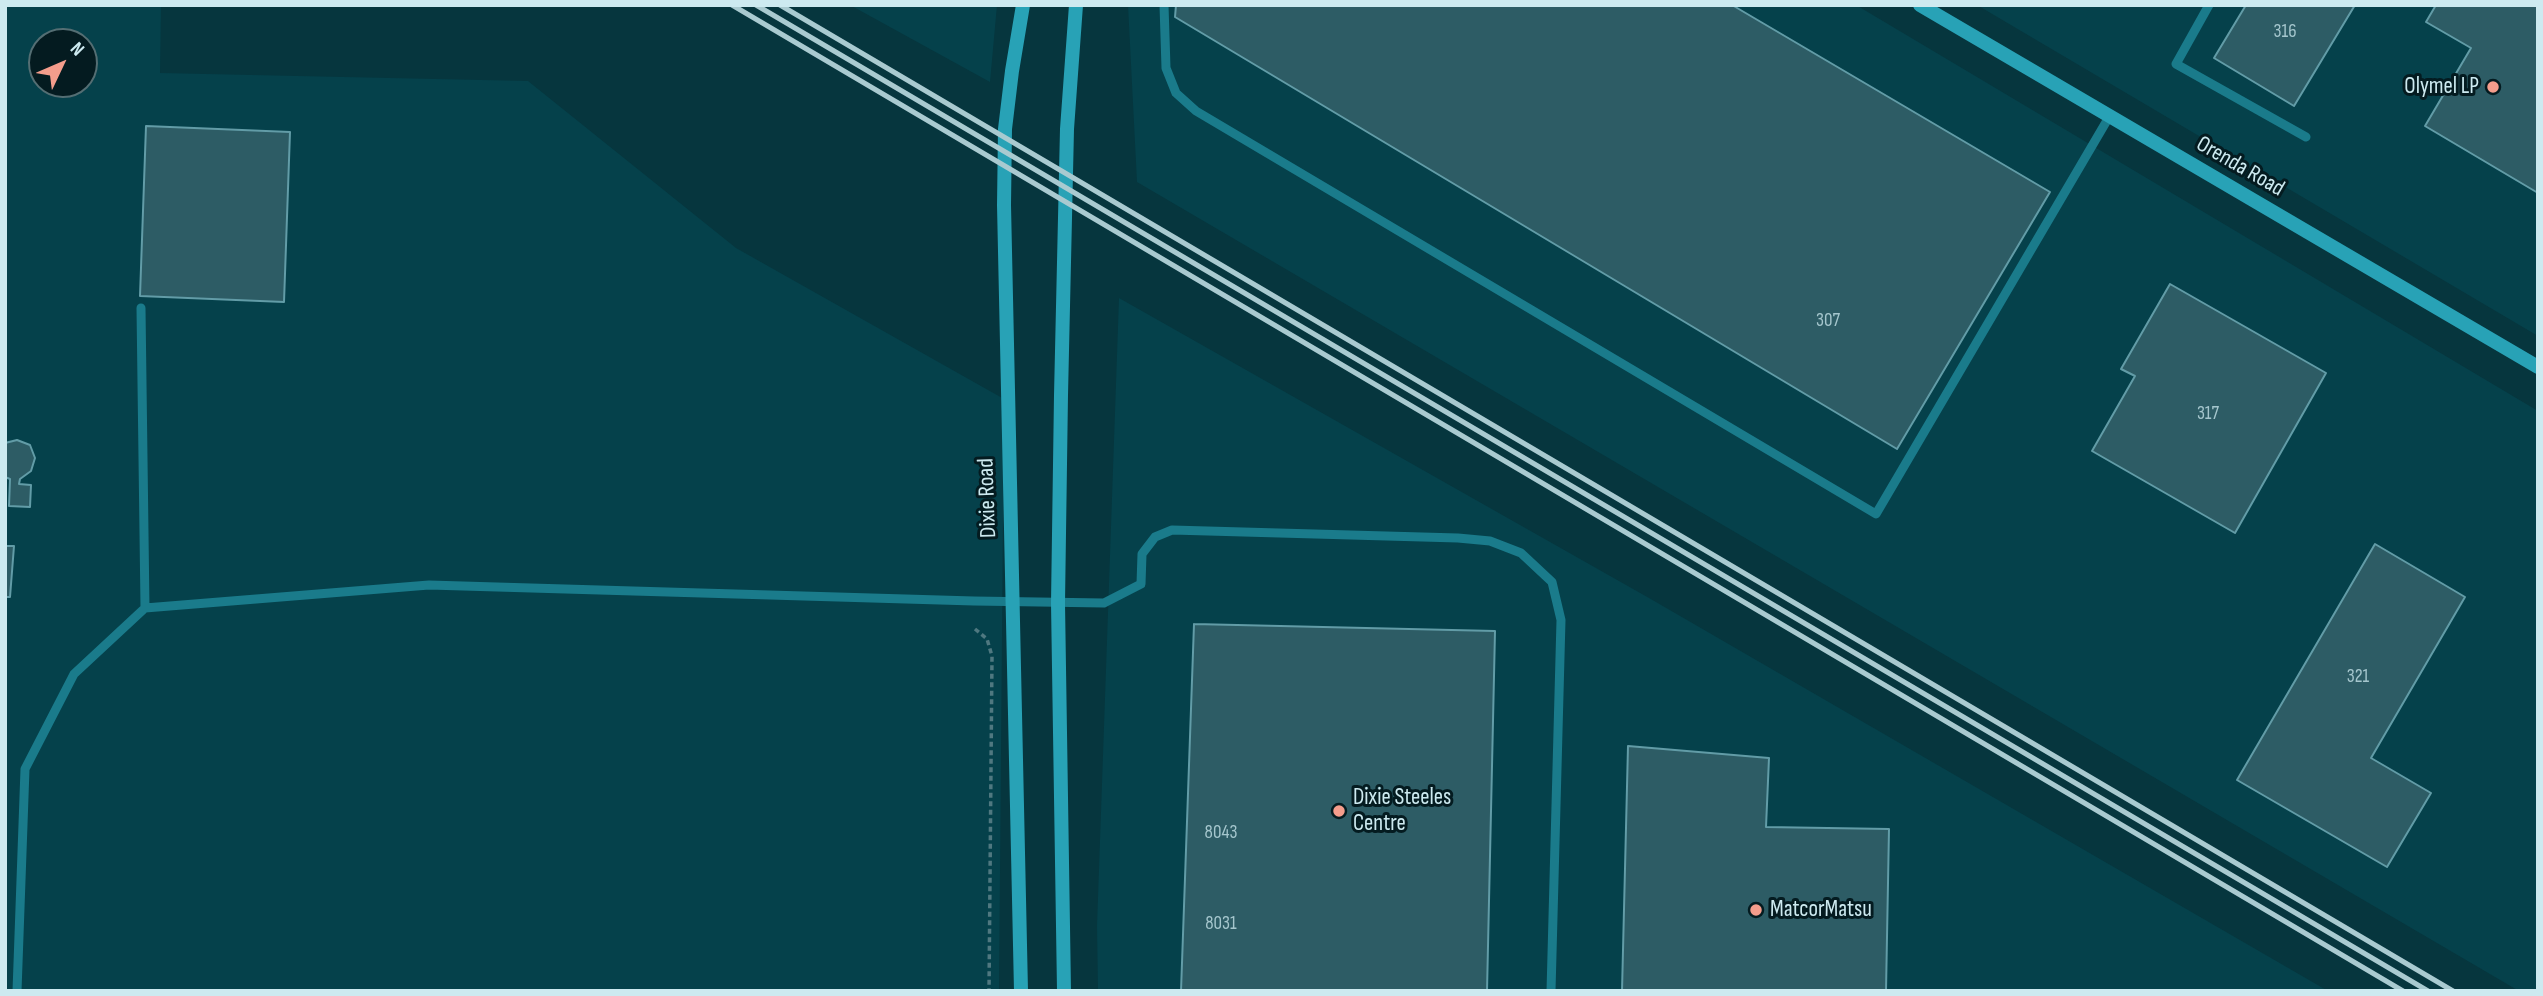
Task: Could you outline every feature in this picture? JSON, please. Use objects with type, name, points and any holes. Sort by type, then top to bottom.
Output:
[{"type":"main road","name":"Dixie Road","points":[[1021,991],[1004,193],[1005,129],[1023,5]]},
{"type":"main road","points":[[1064,991],[1058,603],[1067,129],[1076,5]]},
{"type":"main road","name":"Orenda Road","points":[[1920,5],[2538,367]]},
{"type":"lane","points":[[1164,5],[1166,68],[1176,93],[1196,111],[1876,514],[2109,117]]},
{"type":"lane","points":[[2209,5],[2176,64],[2306,137]]},
{"type":"lane","points":[[141,308],[145,608]]},
{"type":"lane","points":[[16,991],[25,769],[74,674],[145,608],[429,585],[1104,603],[1141,584],[1142,554],[1156,537],[1172,530],[1490,541],[1521,553],[1552,582],[1562,620],[1551,991]]},
{"type":"path","points":[[975,629],[987,639],[992,656],[989,991]]},
{"type":"shaded area","points":[[5,5],[161,5],[160,73],[528,81],[736,248],[1004,399],[999,991],[5,991]]},
{"type":"shaded area","points":[[850,5],[997,5],[990,82]]},
{"type":"shaded area","points":[[1128,5],[1856,5],[2538,411],[2538,991],[2519,991],[1137,182]]},
{"type":"shaded area","points":[[1977,5],[2538,5],[2538,336]]},
{"type":"shaded area","points":[[1119,298],[1649,598],[2328,991],[1098,991],[1097,926]]},
{"type":"building","points":[[1176,5],[1732,5],[2050,192],[1897,449],[1175,17]]},
{"type":"building","points":[[2246,5],[2355,5],[2294,106],[2214,58]]},
{"type":"building","name":"Olymel LP","points":[[2436,5],[2538,5],[2538,193],[2425,126],[2471,48],[2426,22]]},
{"type":"building","points":[[146,126],[290,132],[284,302],[140,296]]},
{"type":"building","points":[[2170,284],[2326,373],[2235,533],[2092,451],[2135,376],[2121,369]]},
{"type":"building","points":[[17,440],[30,445],[35,458],[31,471],[20,479],[19,484],[31,485],[30,507],[9,506],[10,479],[5,477],[5,443]]},
{"type":"building","points":[[2375,544],[2465,597],[2371,758],[2431,793],[2387,867],[2237,780]]},
{"type":"building","points":[[5,546],[14,546],[10,597],[5,597]]},
{"type":"building","name":"Dixie Steeles Centre","points":[[1194,624],[1495,631],[1487,991],[1181,991]]},
{"type":"building","name":"MatcorMatsu","points":[[1628,746],[1769,758],[1766,827],[1889,829],[1886,991],[1622,991]]},
{"type":"railway","points":[[732,5],[2403,991]]},
{"type":"railway","points":[[756,5],[2428,991]]},
{"type":"railway","points":[[780,5],[2453,991]]},
{"type":"place","name":"Olymel LP","points":[[2493,87]]},
{"type":"place","name":"Dixie Steeles Centre","points":[[1339,811]]},
{"type":"place","name":"MatcorMatsu","points":[[1756,910]]}]
